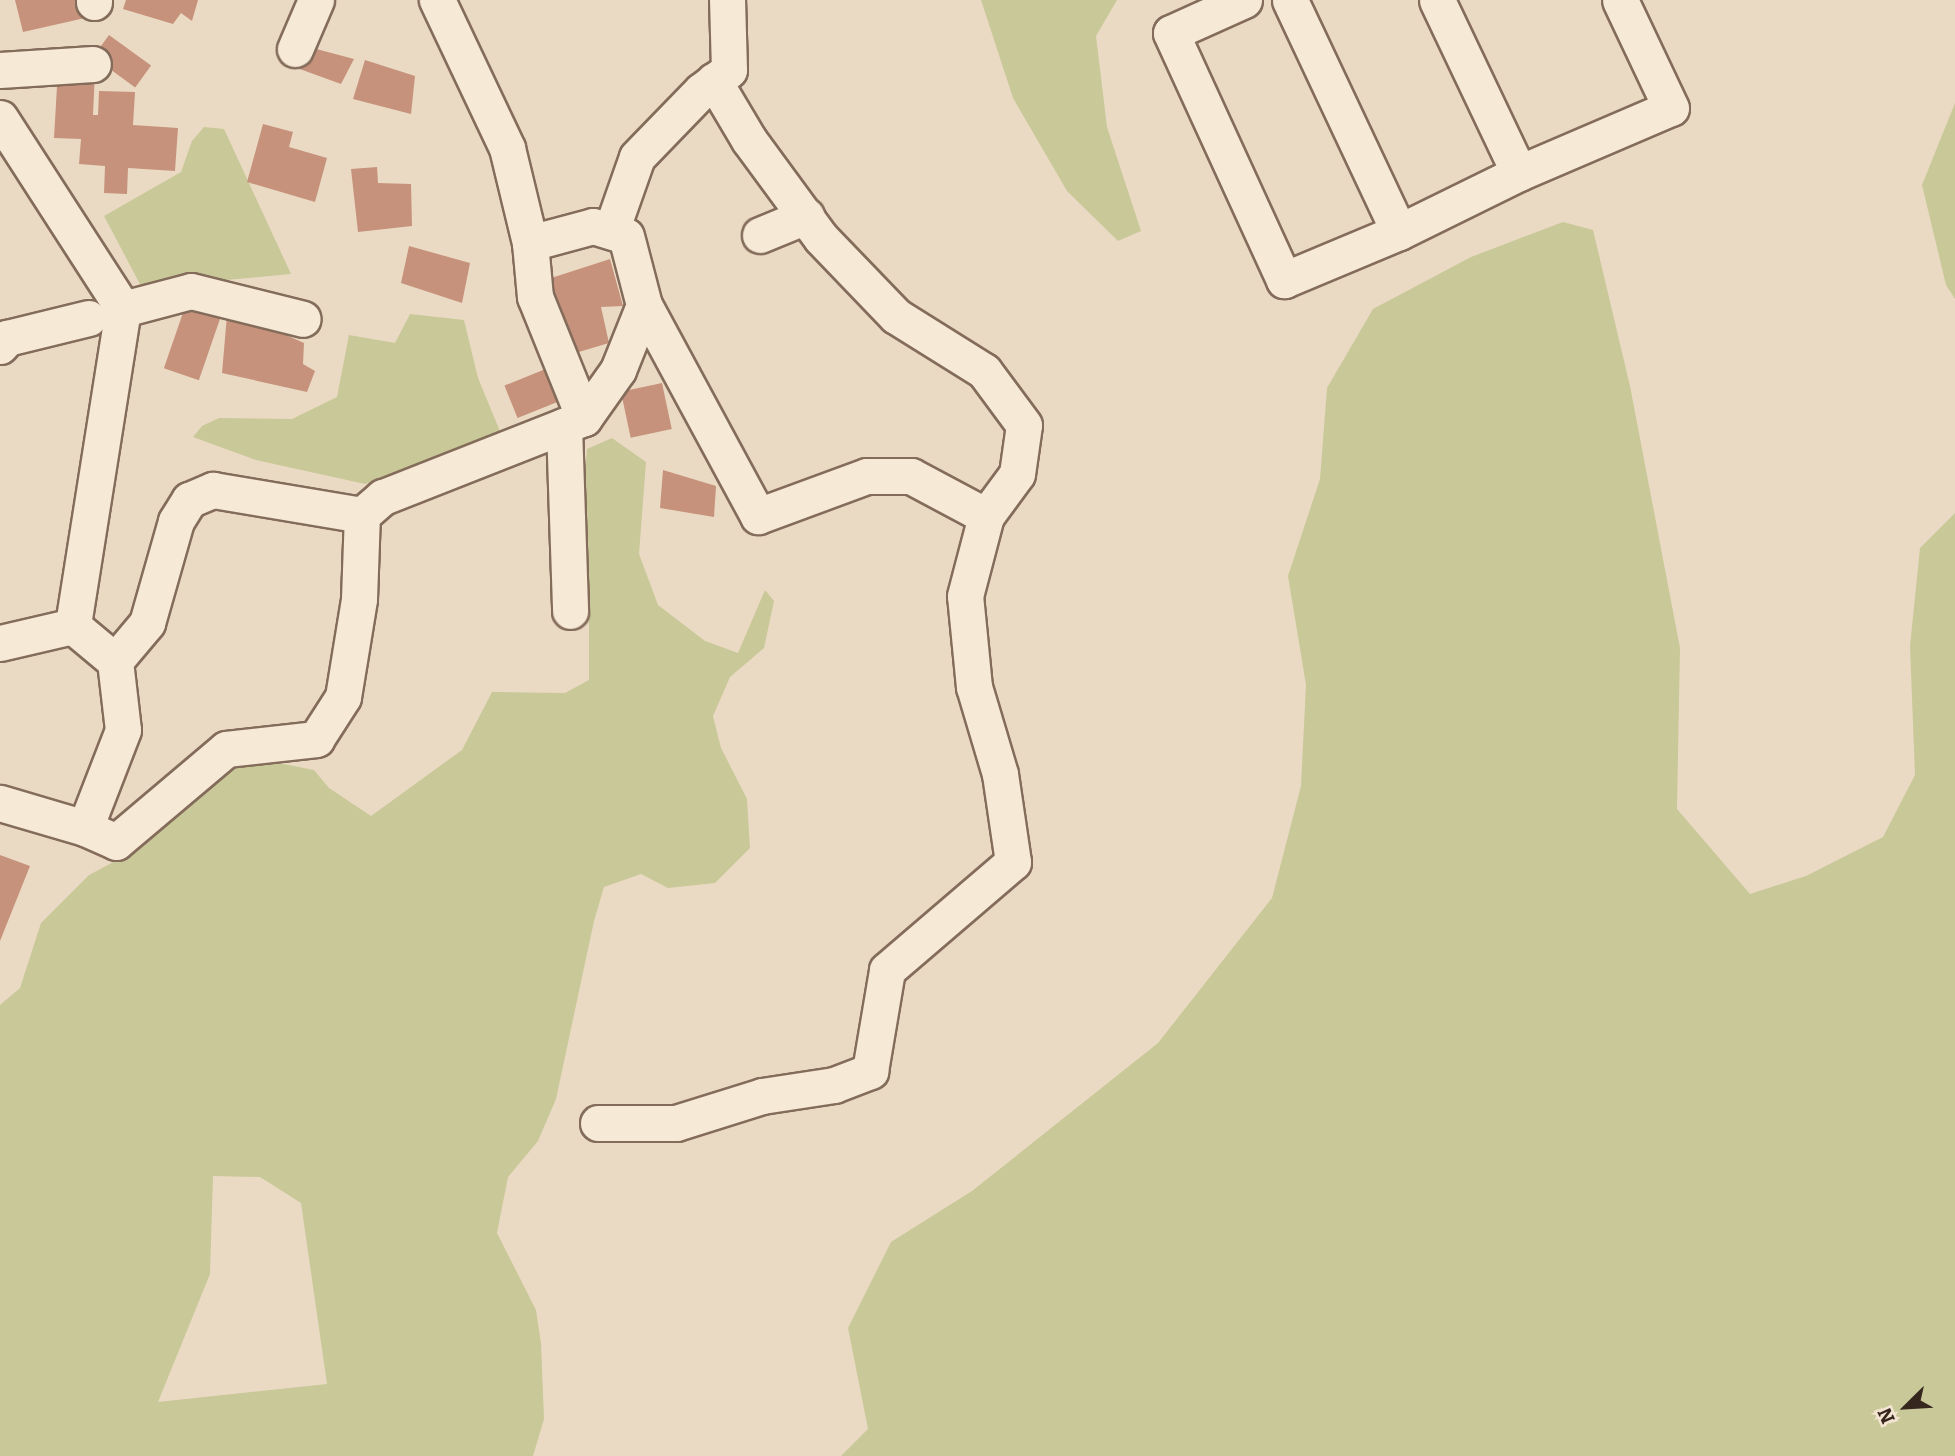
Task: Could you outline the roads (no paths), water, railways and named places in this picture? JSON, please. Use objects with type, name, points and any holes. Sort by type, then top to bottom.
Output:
[{"type":"street","points":[[295,49],[316,0]]},
{"type":"street","points":[[437,0],[507,148],[530,243],[535,297],[574,422],[570,611]]},
{"type":"street","points":[[611,231],[638,157],[714,81],[729,70],[727,0]]},
{"type":"street","points":[[1244,0],[1171,33],[1284,280],[1399,232],[1519,173],[1671,108],[1620,0]]},
{"type":"street","points":[[1290,0],[1399,232]]},
{"type":"street","points":[[1437,0],[1519,173]]},
{"type":"street","points":[[0,71],[93,64]]},
{"type":"street","points":[[598,1123],[676,1123],[762,1096],[834,1085],[870,1072],[887,970],[1013,862],[1000,774],[974,687],[965,596],[986,516],[1017,474],[1024,425],[984,371],[896,316],[821,238],[750,139],[714,81]]},
{"type":"street","points":[[0,118],[123,309],[73,626]]},
{"type":"street","points":[[760,235],[806,216]]},
{"type":"street","points":[[530,243],[593,226],[626,236],[644,305],[758,516],[867,476],[911,475],[986,516]]},
{"type":"street","points":[[123,309],[191,290],[303,319]]},
{"type":"street","points":[[0,803],[85,828],[116,842],[226,749],[316,739],[343,697],[359,598],[362,515],[383,497],[574,422],[618,370],[644,305]]},
{"type":"street","points":[[0,346],[7,338],[89,318]]},
{"type":"street","points":[[85,828],[122,730],[115,661],[146,622],[176,521],[189,500],[213,490],[362,515]]},
{"type":"street","points":[[0,643],[73,626]]},
{"type":"street","points":[[73,626],[115,661]]}]
